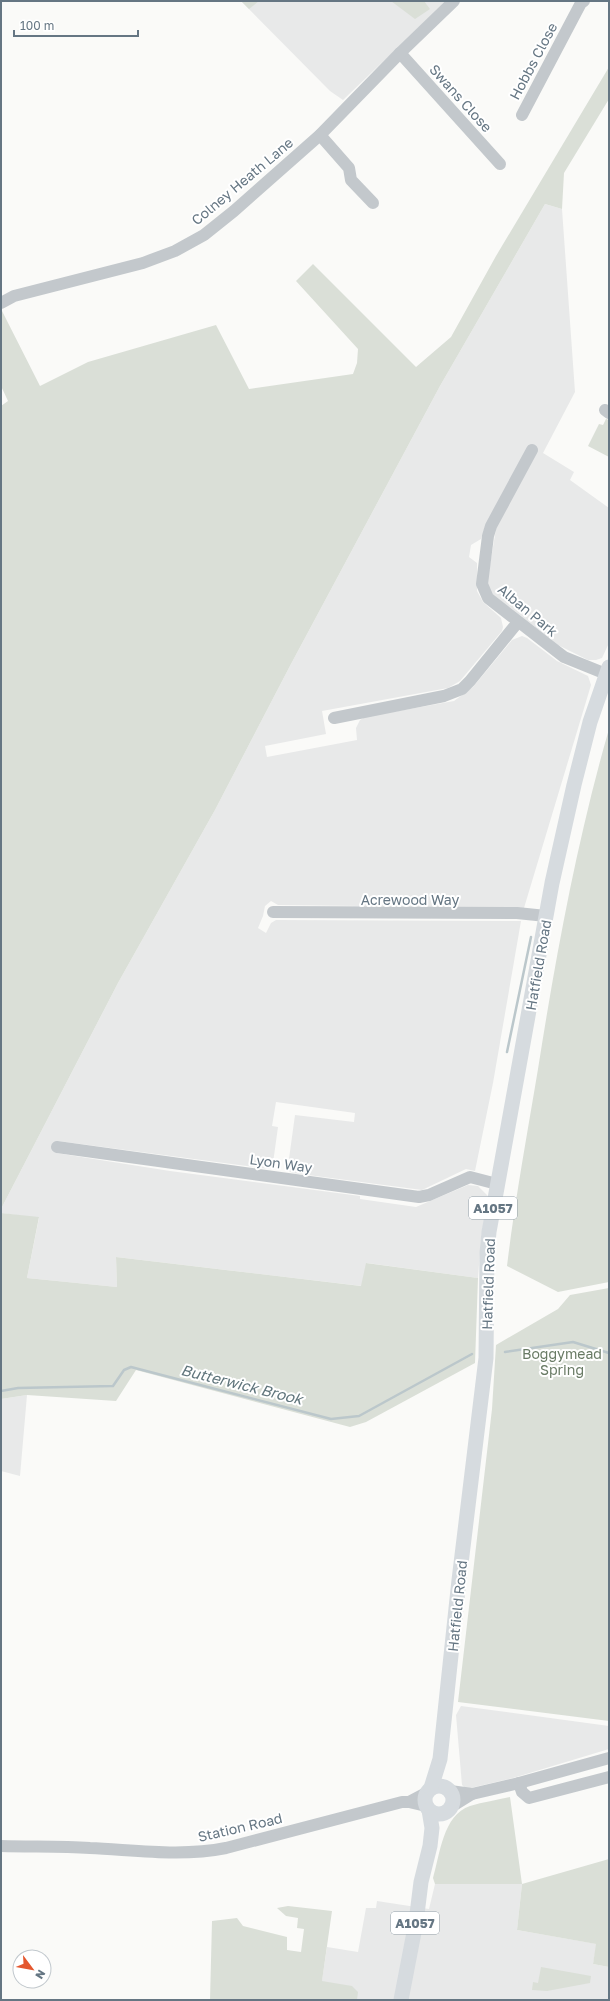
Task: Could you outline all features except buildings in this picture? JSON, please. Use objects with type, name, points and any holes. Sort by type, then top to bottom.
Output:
[{"type":"main road","name":"Hatfield Road","points":[[401,2000],[416,1922],[420,1882],[430,1846],[432,1828],[428,1800],[439,1768],[459,1580],[486,1358],[487,1253],[497,1184],[546,916],[574,785],[590,722],[608,670]]},
{"type":"main road","name":"Hatfield Road","points":[[439,1768],[449,1790]]},
{"type":"main road","points":[[440,1786],[449,1790],[453,1799],[449,1809],[438,1814],[428,1800],[440,1786]]},
{"type":"main road","name":"Hatfield Road","points":[[430,1846],[449,1809]]},
{"type":"street","name":"Colney Heath Lane","points":[[1,303],[25,293],[143,262],[188,244],[224,220],[320,134],[454,1]]},
{"type":"street","name":"Hobbs Close","points":[[522,115],[581,3],[584,1]]},
{"type":"street","name":"Swans Close","points":[[400,53],[500,164]]},
{"type":"street","points":[[320,134],[349,168],[352,180],[373,203]]},
{"type":"street","name":"Alban Park","points":[[532,450],[491,526],[488,536],[482,584],[488,598],[564,657],[608,670]]},
{"type":"street","points":[[334,718],[444,696],[458,691],[470,682],[518,622]]},
{"type":"street","name":"Acrewood Way","points":[[273,912],[517,913],[546,916]]},
{"type":"street","name":"Lyon Way","points":[[57,1147],[419,1197],[429,1195],[470,1178],[497,1184]]},
{"type":"street","points":[[449,1809],[472,1794],[519,1783],[609,1758]]},
{"type":"street","points":[[519,1783],[522,1792],[529,1798],[609,1777]]},
{"type":"street","points":[[449,1790],[472,1794]]},
{"type":"street","name":"Station Road","points":[[1,1846],[77,1847],[174,1853],[200,1853],[226,1848],[402,1802],[428,1800]]},
{"type":"shaded area","points":[[241,1],[446,1],[343,100],[330,91]]},
{"type":"shaded area","points":[[545,204],[562,209],[575,392],[543,453],[574,472],[570,480],[609,508],[609,643],[602,658],[588,660],[558,645],[486,589],[496,529],[486,524],[481,539],[471,545],[469,557],[477,563],[477,591],[483,602],[501,618],[503,627],[502,631],[460,681],[448,688],[322,711],[326,734],[265,746],[267,757],[357,740],[356,728],[360,720],[365,717],[454,701],[473,687],[512,640],[522,636],[527,638],[557,661],[588,676],[591,685],[524,908],[278,905],[271,901],[265,906],[258,928],[266,933],[271,923],[276,920],[521,921],[493,1083],[475,1171],[466,1169],[422,1190],[293,1173],[289,1171],[288,1166],[295,1115],[354,1122],[355,1113],[276,1102],[272,1126],[278,1127],[273,1163],[269,1169],[58,1141],[56,1153],[170,1171],[360,1196],[360,1199],[416,1207],[468,1185],[478,1186],[488,1196],[481,1238],[478,1278],[367,1263],[362,1286],[116,1257],[117,1287],[27,1278],[39,1218],[1,1213],[1,1209],[118,983],[215,810],[291,664],[440,386]]},
{"type":"shaded area","points":[[27,1395],[20,1476],[1,1471],[1,1399]]},
{"type":"shaded area","points":[[461,1706],[609,1726],[609,1749],[513,1778],[466,1789],[462,1785],[456,1715]]},
{"type":"shaded area","points":[[435,1884],[522,1884],[517,1930],[597,1944],[593,1964],[609,1967],[609,2000],[319,2000],[327,1947],[358,1952],[366,1908],[376,1908],[377,1901],[429,1909]]},
{"type":"green space","points":[[241,1],[259,1],[249,9]]},
{"type":"green space","points":[[391,1],[424,1],[430,9],[415,19]]},
{"type":"green space","points":[[609,67],[609,99],[564,173],[562,209],[545,204],[440,386],[291,664],[215,810],[118,983],[1,1209],[1,406],[8,401],[1,386],[1,309],[40,386],[88,362],[216,325],[249,389],[353,374],[357,363],[358,349],[296,281],[313,264],[416,367],[451,337],[496,256]]},
{"type":"green space","points":[[606,419],[609,420],[609,457],[588,446],[599,424],[603,425]]},
{"type":"green space","points":[[609,729],[609,1282],[558,1292],[507,1266],[521,1168],[568,898],[587,813]]},
{"type":"green space","points":[[1,1213],[39,1217],[27,1278],[117,1287],[116,1257],[361,1286],[366,1263],[478,1278],[475,1363],[366,1422],[350,1427],[136,1370],[116,1401],[27,1395],[1,1399]]},
{"type":"green space","name":"Boggymead Spring","points":[[609,1288],[609,1721],[458,1702],[492,1409],[496,1345],[558,1309],[570,1295]]},
{"type":"green space","points":[[510,1797],[522,1884],[435,1884],[433,1878],[444,1836],[448,1826],[454,1818],[461,1811],[470,1806]]},
{"type":"green space","points":[[609,1859],[609,1967],[593,1964],[596,1944],[517,1930],[522,1884]]},
{"type":"green space","points":[[288,1906],[332,1911],[322,1981],[352,1986],[358,1992],[357,2000],[210,2000],[212,1921],[237,1918],[243,1926],[287,1937],[287,1950],[301,1952],[304,1929],[297,1928],[298,1918],[286,1916],[277,1908]]},
{"type":"green space","points":[[541,1967],[591,1976],[590,1983],[547,1991],[532,1990],[533,1982],[538,1983]]},
{"type":"waterway","points":[[507,1052],[531,937]]},
{"type":"waterway","name":"Butterwick Brook","points":[[505,1352],[573,1342],[609,1353]]},
{"type":"waterway","name":"Butterwick Brook","points":[[1,1391],[18,1388],[113,1386],[124,1370],[131,1367],[331,1419],[359,1416],[472,1354]]}]
